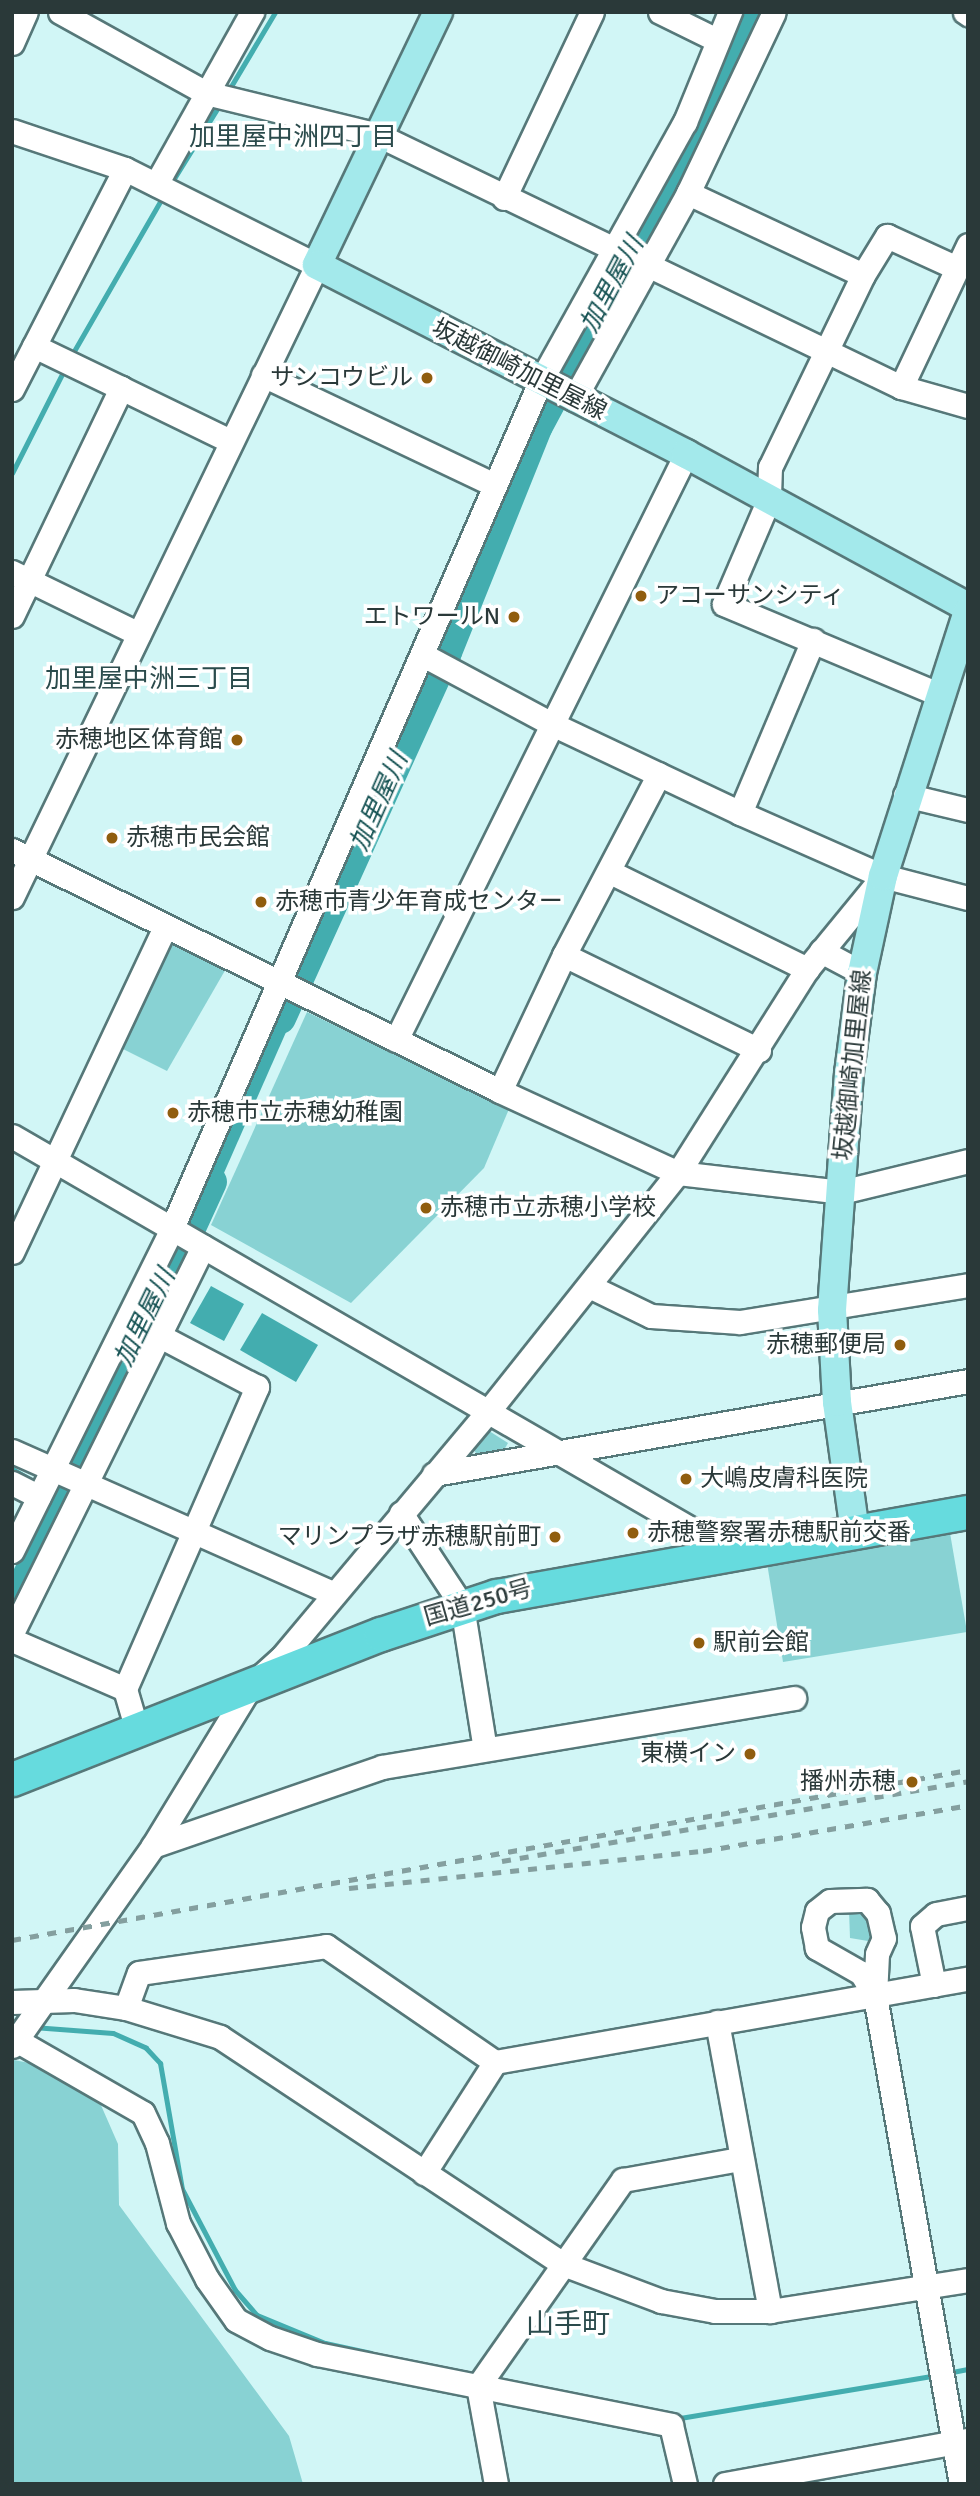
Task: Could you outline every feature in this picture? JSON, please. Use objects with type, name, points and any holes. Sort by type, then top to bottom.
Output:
[{"type":"highway","name":"国道250号","points":[[12,1779],[252,1684],[462,1606],[529,1588],[729,1551],[968,1512]]},
{"type":"main road","points":[[317,265],[438,12]]},
{"type":"main road","name":"坂越御崎加里屋線","points":[[317,265],[540,382],[686,454],[968,607]]},
{"type":"main road","name":"坂越御崎加里屋線","points":[[855,1532],[837,1402],[832,1310],[849,1073],[862,973],[883,876],[905,795],[968,612]]},
{"type":"street","points":[[12,43],[26,12]]},
{"type":"street","points":[[60,12],[206,93],[378,135],[647,267],[901,387],[968,406]]},
{"type":"street","points":[[156,184],[253,12]]},
{"type":"street","points":[[505,198],[592,12]]},
{"type":"street","points":[[660,12],[717,40]]},
{"type":"street","points":[[12,1633],[83,1485],[160,1336],[188,1238],[279,982],[425,656],[493,484],[540,382],[685,122],[730,12]]},
{"type":"street","points":[[574,399],[688,193],[774,12]]},
{"type":"street","points":[[12,131],[125,169],[317,265],[139,634],[21,855],[12,897]]},
{"type":"street","points":[[12,389],[125,169]]},
{"type":"street","points":[[688,193],[863,275]]},
{"type":"street","points":[[938,694],[724,604],[769,499],[770,467],[863,275],[887,236],[957,268]]},
{"type":"street","points":[[901,387],[968,245]]},
{"type":"street","points":[[34,346],[230,441]]},
{"type":"street","points":[[263,375],[493,484]]},
{"type":"street","points":[[12,617],[20,575],[121,388]]},
{"type":"street","points":[[396,1040],[550,723],[686,454]]},
{"type":"street","points":[[20,575],[139,634]]},
{"type":"street","points":[[740,813],[813,640]]},
{"type":"street","points":[[425,656],[550,723],[740,813],[883,876],[968,898]]},
{"type":"street","points":[[500,1091],[564,956],[659,774]]},
{"type":"street","points":[[905,795],[968,810]]},
{"type":"street","points":[[21,855],[500,1091],[678,1173],[841,1192],[968,1161]]},
{"type":"street","points":[[610,872],[807,969]]},
{"type":"street","points":[[685,2484],[671,2425],[317,2354],[270,2338],[236,2320],[207,2279],[178,2223],[157,2143],[143,2113],[14,2043],[153,1846],[252,1684],[282,1657],[332,1593],[490,1409],[678,1173],[759,1050],[807,969],[883,876]]},
{"type":"street","points":[[12,1252],[165,927]]},
{"type":"street","points":[[821,951],[862,973]]},
{"type":"street","points":[[564,956],[759,1050]]},
{"type":"street","points":[[12,1136],[490,1409],[729,1551]]},
{"type":"street","points":[[12,1551],[47,1482],[188,1238]]},
{"type":"street","points":[[589,1286],[651,1316],[690,1321],[740,1322],[832,1310],[968,1285]]},
{"type":"street","points":[[137,1730],[125,1689],[257,1387],[160,1336]]},
{"type":"street","points":[[434,1474],[968,1381]]},
{"type":"street","points":[[12,1451],[47,1482]]},
{"type":"street","points":[[12,1483],[83,1485],[332,1593]]},
{"type":"street","points":[[401,1513],[462,1606],[485,1749]]},
{"type":"street","points":[[12,1640],[125,1689]]},
{"type":"street","points":[[153,1846],[382,1767],[794,1698]]},
{"type":"street","points":[[934,1985],[922,1926],[936,1914],[968,1908]]},
{"type":"street","points":[[127,2008],[139,1973],[326,1946],[495,2062],[968,1979]]},
{"type":"street","points":[[875,1996],[928,2287],[961,2441],[961,2484]]},
{"type":"street","points":[[12,2002],[44,1999],[127,2008],[220,2037],[563,2264],[661,2301],[715,2311],[770,2311],[968,2280]]},
{"type":"street","points":[[717,2022],[770,2311]]},
{"type":"street","points":[[424,2173],[495,2062]]},
{"type":"street","points":[[496,2484],[478,2386],[623,2180],[740,2159]]},
{"type":"street","points":[[725,2484],[961,2441]]},
{"type":"shaded area","points":[[167,939],[227,967],[167,1071],[119,1047]]},
{"type":"shaded area","points":[[307,1012],[509,1109],[484,1168],[351,1303],[211,1225]]},
{"type":"shaded area","points":[[486,1429],[508,1443],[504,1450],[477,1454],[472,1448]]},
{"type":"shaded area","points":[[950,1533],[967,1632],[783,1662],[767,1563]]},
{"type":"shaded area","points":[[849,1910],[867,1910],[872,1934],[868,1941],[850,1938]]},
{"type":"shaded area","points":[[14,2060],[50,2067],[93,2087],[118,2144],[119,2205],[289,2436],[303,2484],[12,2484]]},
{"type":"water","points":[[287,1000],[298,1005],[201,1225],[189,1217],[281,1001]]},
{"type":"water","points":[[175,1249],[192,1259],[84,1476],[64,1467]]},
{"type":"water","points":[[211,1286],[244,1304],[224,1341],[190,1323]]},
{"type":"water","points":[[262,1313],[318,1345],[296,1382],[240,1350]]},
{"type":"water","points":[[62,1486],[73,1492],[12,1616],[12,1573],[55,1488]]},
{"type":"waterway","points":[[227,93],[275,12]]},
{"type":"waterway","name":"加里屋川","points":[[280,1018],[446,652],[537,426],[710,104],[750,12]]},
{"type":"waterway","points":[[170,185],[220,104]]},
{"type":"waterway","points":[[70,358],[163,196]]},
{"type":"waterway","points":[[12,473],[66,366]]},
{"type":"waterway","name":"加里屋川","points":[[161,1291],[211,1182]]},
{"type":"waterway","points":[[12,1469],[36,1483]]},
{"type":"waterway","points":[[33,2027],[113,2033],[146,2048],[160,2063],[182,2189],[235,2290],[257,2315],[325,2343],[371,2353]]},
{"type":"waterway","points":[[947,2373],[968,2369]]},
{"type":"waterway","points":[[674,2419],[937,2375]]},
{"type":"railway","points":[[12,1940],[968,1770]]},
{"type":"railway","points":[[502,1861],[968,1781]]},
{"type":"railway","points":[[349,1888],[703,1851],[968,1805]]},
{"type":"place","name":"サンコウビル","points":[[427,378]]},
{"type":"place","name":"アコーサンシティ","points":[[641,596]]},
{"type":"place","name":"エトワールN","points":[[514,617]]},
{"type":"place","name":"赤穂地区体育館","points":[[237,740]]},
{"type":"place","name":"赤穂市民会館","points":[[112,838]]},
{"type":"place","name":"赤穂市青少年育成センター","points":[[261,902]]},
{"type":"place","name":"赤穂市立赤穂幼稚園","points":[[173,1113]]},
{"type":"place","name":"赤穂市立赤穂小学校","points":[[426,1208]]},
{"type":"place","name":"赤穂郵便局","points":[[900,1345]]},
{"type":"place","name":"大嶋皮膚科医院","points":[[686,1479]]},
{"type":"place","name":"赤穂警察署赤穂駅前交番","points":[[633,1533]]},
{"type":"place","name":"マリンプラザ赤穂駅前町","points":[[555,1537]]},
{"type":"place","name":"駅前会館","points":[[699,1643]]},
{"type":"place","name":"東横イン","points":[[750,1754]]},
{"type":"place","name":"播州赤穂","points":[[912,1782]]},
{"type":"district","name":"加里屋中洲四丁目","points":[[293,138]]},
{"type":"district","name":"加里屋中洲三丁目","points":[[149,680]]},
{"type":"district","name":"山手町","points":[[568,2324]]}]
